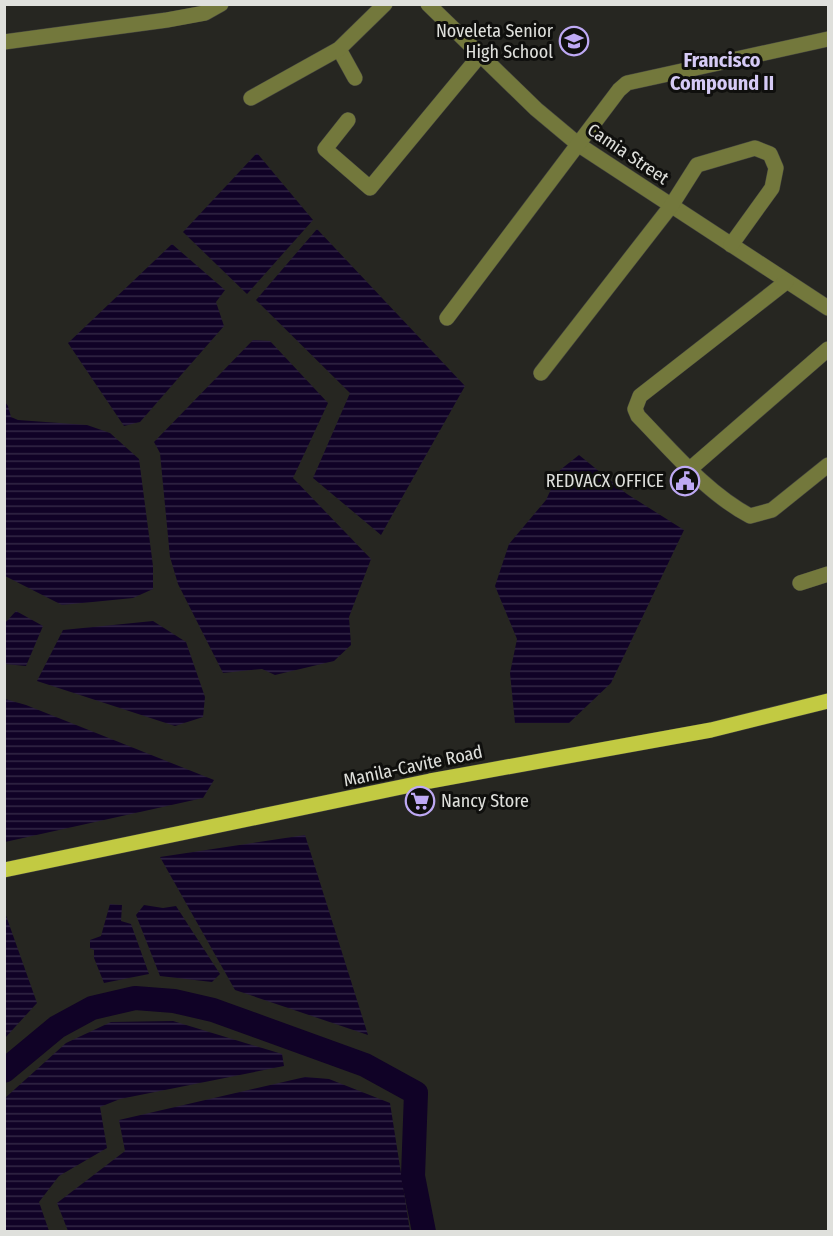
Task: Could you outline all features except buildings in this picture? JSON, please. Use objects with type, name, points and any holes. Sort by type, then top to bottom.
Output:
[{"type":"main road","name":"Manila-Cavite Road","points":[[4,870],[447,777],[711,730],[828,701]]},
{"type":"street","points":[[4,42],[205,13],[221,4]]},
{"type":"street","points":[[251,98],[339,49],[385,4]]},
{"type":"street","name":"Camia Street","points":[[428,4],[536,109],[579,145],[828,308]]},
{"type":"street","points":[[447,318],[619,90],[627,83],[828,39]]},
{"type":"street","points":[[339,49],[355,78]]},
{"type":"street","points":[[348,120],[325,149],[370,188],[481,54]]},
{"type":"street","points":[[541,373],[671,206],[697,165],[755,148],[770,154],[776,168],[772,188],[731,245]]},
{"type":"street","points":[[786,282],[636,402],[635,409],[690,469],[731,506],[750,516],[772,510],[828,465]]},
{"type":"street","points":[[690,469],[828,350]]},
{"type":"street","points":[[800,583],[828,574]]},
{"type":"shaded area","points":[[257,153],[313,220],[247,294],[183,232]]},
{"type":"shaded area","points":[[317,229],[465,386],[381,535],[313,478],[350,393],[256,300]]},
{"type":"shaded area","points":[[172,244],[225,290],[216,302],[224,326],[140,422],[124,426],[68,343]]},
{"type":"shaded area","points":[[253,340],[270,341],[328,403],[293,478],[371,559],[349,617],[351,645],[334,661],[275,675],[262,669],[223,673],[178,584],[170,557],[160,453],[154,442]]},
{"type":"shaded area","points":[[5,402],[11,417],[18,420],[87,425],[110,433],[139,459],[153,566],[153,589],[133,598],[62,605],[5,576]]},
{"type":"shaded area","points":[[579,455],[627,494],[684,530],[611,683],[569,723],[515,723],[510,673],[517,639],[495,586],[509,544],[546,500],[560,470]]},
{"type":"shaded area","points":[[16,611],[43,626],[26,666],[5,664],[5,623]]},
{"type":"shaded area","points":[[153,621],[186,642],[205,697],[203,717],[175,726],[37,681],[63,630]]},
{"type":"shaded area","points":[[5,699],[26,705],[214,780],[203,798],[5,842]]},
{"type":"shaded area","points":[[305,835],[368,1035],[235,990],[160,857]]},
{"type":"shaded area","points":[[110,904],[122,905],[121,921],[131,924],[149,974],[104,983],[94,958],[94,950],[90,948],[90,940],[101,936]]},
{"type":"shaded area","points":[[144,905],[163,908],[176,906],[220,974],[212,982],[160,976],[136,915]]},
{"type":"shaded area","points":[[4,910],[37,1003],[5,1038],[4,1038]]},
{"type":"shaded area","points":[[173,1021],[282,1054],[284,1066],[120,1099],[100,1107],[107,1148],[59,1176],[39,1202],[49,1231],[5,1231],[5,1098],[66,1043],[111,1022]]},
{"type":"shaded area","points":[[305,1077],[329,1079],[390,1103],[410,1231],[68,1231],[57,1203],[125,1151],[119,1120]]},
{"type":"waterway","points":[[4,1071],[57,1027],[92,1008],[135,998],[174,1001],[213,1010],[365,1065],[416,1093],[413,1176],[424,1232]]},
{"type":"place","name":"Noveleta Senior High School","points":[[574,41]]},
{"type":"place","name":"REDVACX OFFICE","points":[[685,481]]},
{"type":"place","name":"Nancy Store","points":[[420,801]]},
{"type":"district","name":"Francisco Compound II","points":[[722,72]]}]
